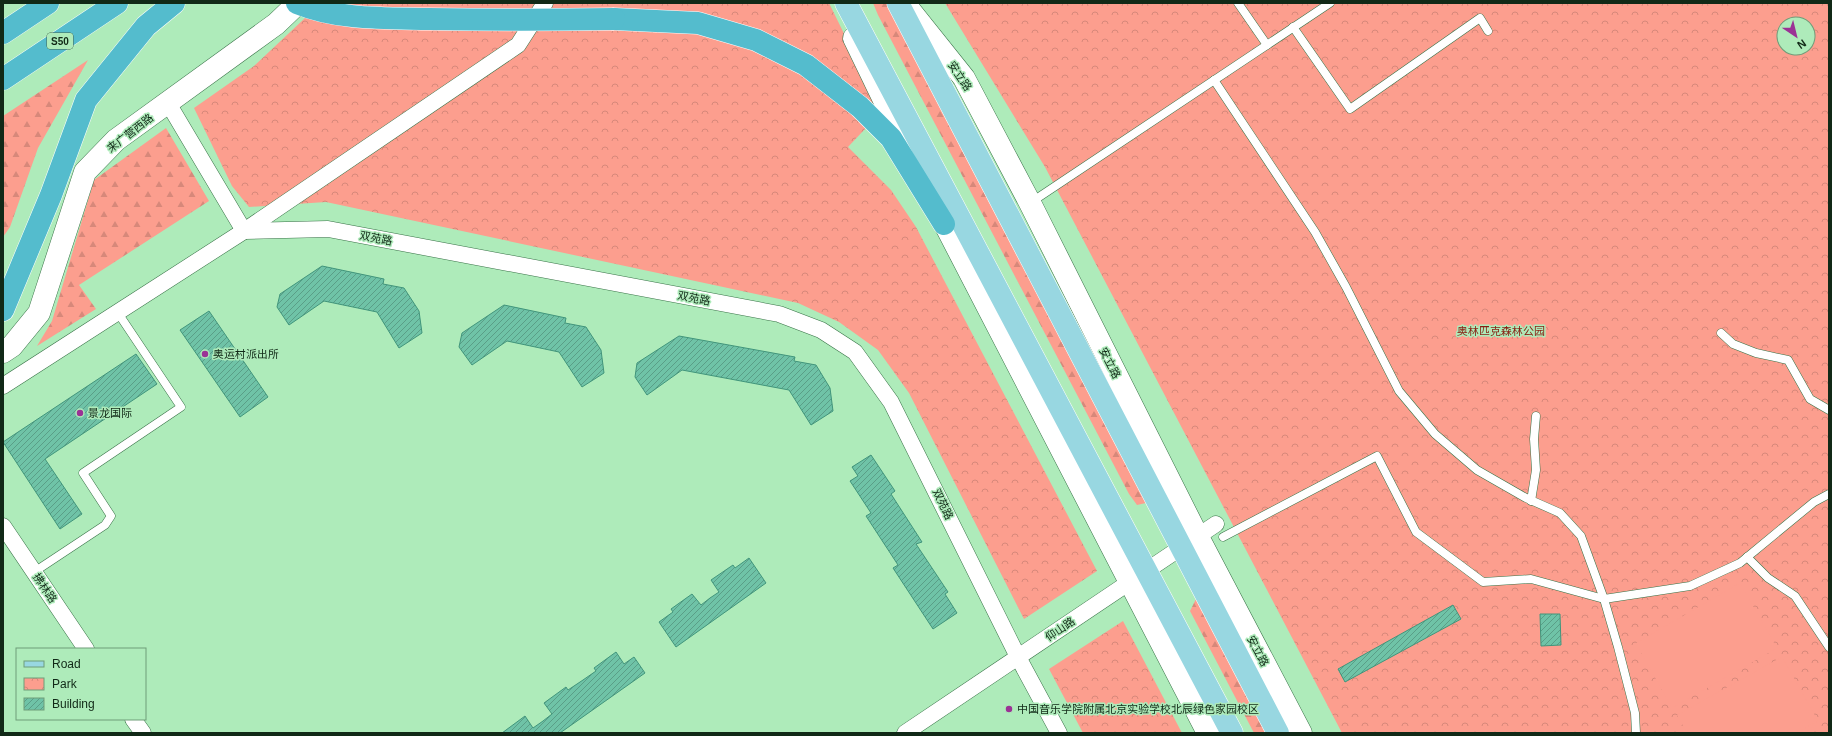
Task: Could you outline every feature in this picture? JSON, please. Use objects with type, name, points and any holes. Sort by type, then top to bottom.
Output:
[{"type":"highway","points":[[3,33],[48,3]]},
{"type":"highway","name":"S50","points":[[3,79],[117,3]]},
{"type":"highway","points":[[3,310],[51,195],[86,100],[146,26],[174,3]]},
{"type":"highway","points":[[298,3],[307,7],[362,18],[491,20],[614,19],[698,23],[756,40],[806,65],[860,107],[891,138],[944,224]]},
{"type":"main road","points":[[846,3],[1232,733]]},
{"type":"main road","name":"安立路","points":[[898,3],[1180,548],[1278,733]]},
{"type":"street","name":"来广营西路","points":[[3,352],[12,346],[39,313],[85,172],[116,140],[276,24],[298,3]]},
{"type":"street","points":[[3,386],[244,231],[518,45],[545,3]]},
{"type":"street","points":[[841,3],[859,50],[944,224],[1208,733]]},
{"type":"street","name":"安立路","points":[[904,3],[964,78],[1030,203],[1198,537],[1301,733]]},
{"type":"street","points":[[168,103],[244,231]]},
{"type":"street","name":"双苑路","points":[[244,231],[328,229],[779,314],[821,330],[855,352],[891,402],[1018,657],[1059,733]]},
{"type":"street","name":"拂林路","points":[[3,526],[85,648]]},
{"type":"street","name":"仰山路","points":[[905,733],[1180,548],[1198,537],[1219,531]]},
{"type":"street","points":[[134,720],[143,733]]},
{"type":"lane","points":[[1238,3],[1267,45]]},
{"type":"lane","points":[[1030,203],[1330,3]]},
{"type":"lane","points":[[1293,28],[1350,109],[1480,18],[1488,31]]},
{"type":"lane","points":[[1214,80],[1315,232],[1346,287],[1399,391],[1435,434],[1478,470],[1531,501],[1560,513],[1581,536],[1604,599],[1635,714],[1637,733]]},
{"type":"lane","points":[[34,572],[105,525],[111,516],[83,473],[181,407],[118,312]]},
{"type":"lane","points":[[1721,333],[1733,344],[1756,353],[1788,360],[1810,399],[1829,410]]},
{"type":"lane","points":[[1531,501],[1536,470],[1534,439],[1536,416]]},
{"type":"lane","points":[[1219,531],[1377,456],[1416,532],[1483,582],[1532,579],[1604,599],[1690,586],[1740,563],[1814,502],[1829,494]]},
{"type":"lane","points":[[1747,557],[1768,578],[1794,596],[1829,647]]},
{"type":"green space","points":[[321,3],[829,3],[882,111],[848,147],[891,190],[916,227],[1097,571],[1024,619],[909,393],[878,350],[839,322],[798,303],[326,202],[249,207],[232,186],[194,108],[254,66]]},
{"type":"green space","points":[[873,3],[894,3],[1146,503],[1137,505],[1129,494]]},
{"type":"green space","name":"奥林匹克森林公园","points":[[945,3],[1829,3],[1829,733],[1342,733],[1045,167]]},
{"type":"green space","points":[[88,60],[38,148],[10,227],[3,237],[3,116]]},
{"type":"green space","points":[[166,128],[209,201],[79,285],[96,309],[37,346],[52,321],[94,180]]},
{"type":"green space","points":[[1740,583],[1777,648],[1672,708],[1636,643]]},
{"type":"green space","points":[[1197,597],[1281,733],[1254,733],[1190,611]]},
{"type":"green space","points":[[1123,621],[1182,733],[1083,733],[1049,669]]},
{"type":"green space","points":[[1782,657],[1818,721],[1796,733],[1687,733],[1677,715]]},
{"type":"building","points":[[322,266],[384,279],[383,284],[404,288],[419,311],[422,333],[399,348],[377,312],[324,301],[289,325],[277,307],[280,294]]},
{"type":"building","points":[[504,305],[566,318],[565,323],[586,327],[601,350],[604,373],[582,387],[559,352],[507,341],[472,365],[459,347],[462,333]]},
{"type":"building","points":[[209,311],[268,397],[240,417],[180,330]]},
{"type":"building","points":[[679,336],[795,357],[794,361],[816,365],[830,388],[833,411],[811,425],[789,390],[682,370],[647,395],[635,377],[637,363]]},
{"type":"building","name":"景龙国际","points":[[136,354],[157,384],[45,459],[82,514],[60,529],[3,442]]},
{"type":"building","points":[[871,455],[895,491],[891,494],[922,542],[916,544],[948,592],[945,594],[957,613],[933,629],[893,568],[898,565],[866,516],[871,513],[850,481],[858,476],[852,467]]},
{"type":"building","points":[[749,558],[766,583],[676,647],[659,622],[673,612],[671,609],[692,594],[701,605],[719,592],[711,580],[733,565],[735,568]]},
{"type":"building","points":[[1453,605],[1461,619],[1345,682],[1338,669]]},
{"type":"building","points":[[1540,614],[1560,614],[1561,645],[1541,646]]},
{"type":"building","points":[[616,652],[624,664],[634,657],[645,673],[560,733],[502,733],[525,716],[533,728],[543,721],[552,714],[544,703],[566,687],[568,690],[596,671],[594,668]]},
{"type":"place","name":"奥运村派出所","points":[[205,354]]},
{"type":"place","name":"景龙国际","points":[[80,413]]},
{"type":"place","name":"中国音乐学院附属北京实验学校北辰绿色家园校区","points":[[1009,709]]}]
